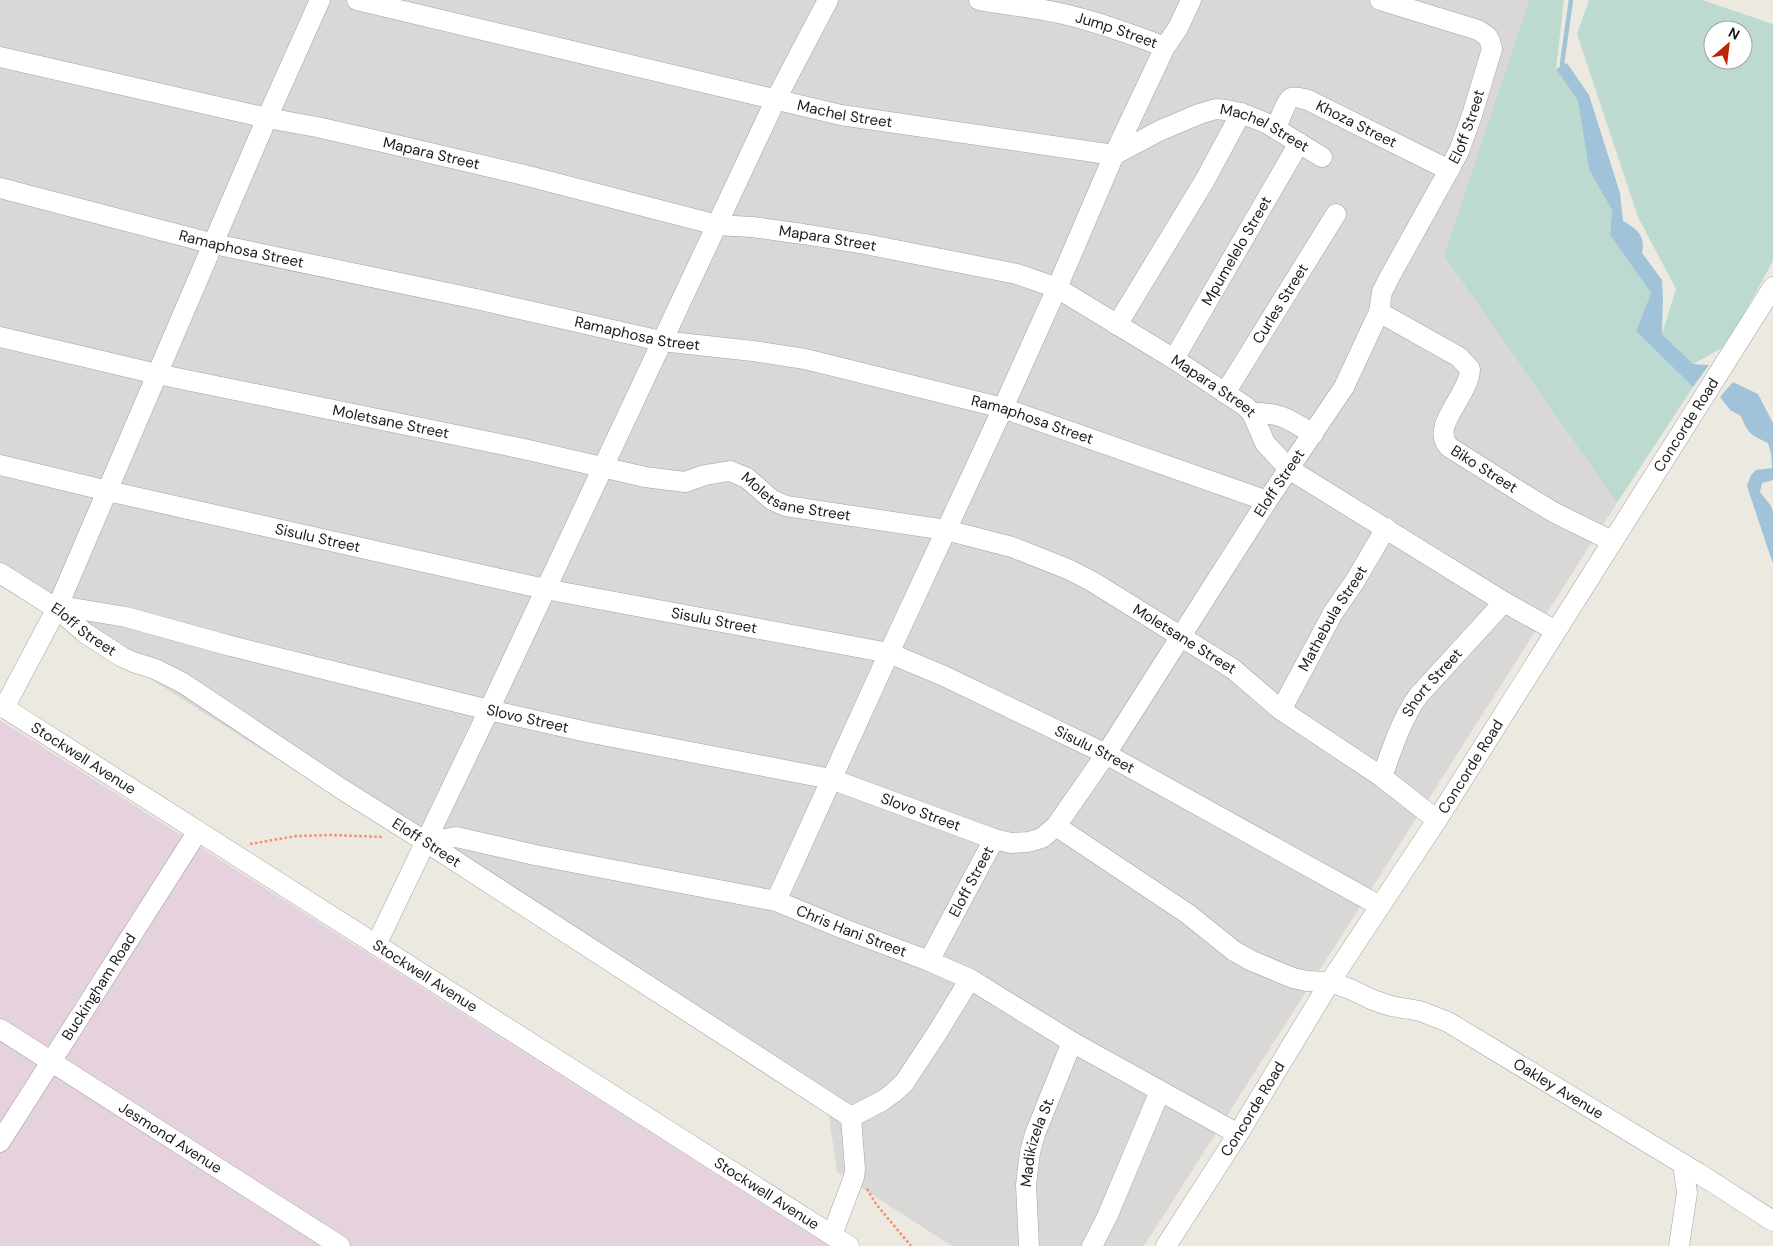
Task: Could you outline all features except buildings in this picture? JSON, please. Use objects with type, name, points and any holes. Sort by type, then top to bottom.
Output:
[{"type":"street","points":[[2,706],[57,608],[267,118],[320,0]]},
{"type":"street","name":"Machel Street","points":[[357,0],[841,115],[1114,154],[1159,131],[1208,111],[1226,110],[1240,113],[1276,128],[1322,157]]},
{"type":"street","points":[[376,944],[489,710],[776,99],[828,0]]},
{"type":"street","name":"Jump Street","points":[[980,0],[1083,19],[1128,32],[1165,47]]},
{"type":"street","points":[[776,901],[1003,408],[1114,154],[1165,47],[1178,28],[1191,0]]},
{"type":"street","name":"Eloff Street","points":[[929,961],[994,839],[1012,843],[1028,842],[1042,838],[1056,826],[1106,754],[1267,501],[1350,377],[1379,312],[1382,292],[1459,151],[1478,98],[1492,49],[1490,40],[1478,30],[1380,0]]},
{"type":"street","name":"Mapara Street","points":[[0,57],[515,173],[716,225],[752,227],[865,244],[1017,274],[1057,288],[1226,393],[1252,413],[1265,443],[1289,469],[1504,602],[1556,631]]},
{"type":"street","name":"Khoza Street","points":[[1276,128],[1288,100],[1301,98],[1449,170]]},
{"type":"street","points":[[1117,325],[1205,180],[1240,113]]},
{"type":"street","name":"Mpumelelo Street","points":[[1174,360],[1299,143]]},
{"type":"street","name":"Ramaphosa Street","points":[[0,188],[214,244],[476,299],[662,341],[805,359],[1003,408],[1267,501]]},
{"type":"street","name":"Curles Street","points":[[1226,393],[1336,214]]},
{"type":"street","name":"Concorde Road","points":[[1166,1246],[1238,1134],[1330,982],[1437,820],[1773,287]]},
{"type":"street","name":"Biko Street","points":[[1379,312],[1459,357],[1470,369],[1468,382],[1443,430],[1444,439],[1449,447],[1538,503],[1612,541]]},
{"type":"street","name":"Moletsane Street","points":[[0,338],[157,374],[524,449],[645,477],[685,482],[705,475],[730,471],[747,478],[772,500],[786,506],[946,530],[1012,547],[1070,570],[1233,669],[1281,710],[1382,777],[1437,820]]},
{"type":"street","points":[[1252,413],[1268,412],[1279,415],[1313,434]]},
{"type":"street","name":"Sisulu Street","points":[[0,465],[545,589],[889,653],[944,676],[1106,754],[1380,906]]},
{"type":"street","name":"Mathebula Street","points":[[1281,710],[1333,613],[1355,581],[1386,528]]},
{"type":"street","name":"Eloff Street","points":[[0,573],[57,608],[95,640],[128,660],[155,669],[183,683],[340,788],[851,1116]]},
{"type":"street","name":"Short Street","points":[[1382,777],[1402,724],[1418,696],[1504,602]]},
{"type":"street","name":"Slovo Street","points":[[57,608],[72,608],[131,618],[227,645],[489,710],[587,732],[831,779],[994,839]]},
{"type":"street","name":"Stockwell Avenue","points":[[2,706],[849,1246]]},
{"type":"street","points":[[1056,826],[1188,914],[1234,951],[1260,965],[1293,978],[1330,982]]},
{"type":"street","name":"Buckingham Road","points":[[0,1142],[198,831]]},
{"type":"street","name":"Chris Hani Street","points":[[426,842],[456,837],[535,855],[776,901],[970,979],[1072,1042],[1238,1134]]},
{"type":"street","points":[[832,1235],[850,1190],[855,1169],[851,1116],[882,1101],[904,1083],[970,979]]},
{"type":"street","name":"Oakley Avenue","points":[[1330,982],[1373,1000],[1399,1008],[1420,1011],[1448,1022],[1683,1164],[1773,1221]]},
{"type":"street","name":"Jesmond Avenue","points":[[0,1029],[340,1246]]},
{"type":"street","name":"Madikizela St.","points":[[1029,1246],[1026,1185],[1030,1152],[1035,1134],[1072,1042]]},
{"type":"street","points":[[1092,1246],[1107,1216],[1160,1091]]},
{"type":"street","points":[[1679,1246],[1687,1193],[1683,1164]]},
{"type":"path","points":[[249,844],[296,836],[371,836],[389,838]]},
{"type":"path","points":[[855,1169],[876,1204],[911,1246]]},
{"type":"shaded area","points":[[0,0],[1529,0],[1444,256],[1617,503],[1144,1246],[952,1246],[837,1172],[828,1110],[0,583]]},
{"type":"shaded area","points":[[1529,0],[1564,0],[1556,69],[1579,100],[1589,170],[1612,210],[1610,235],[1651,293],[1636,331],[1693,387],[1617,503],[1444,256]]},
{"type":"shaded area","points":[[1589,0],[1702,0],[1773,24],[1773,261],[1727,345],[1693,364],[1662,334],[1676,289],[1638,217],[1577,34]]},
{"type":"shaded area","points":[[1567,63],[1589,95],[1620,193],[1623,221],[1639,234],[1643,242],[1642,253],[1662,280],[1662,334],[1693,364],[1709,365],[1693,387],[1636,331],[1651,293],[1610,235],[1612,210],[1589,170],[1578,100],[1556,69]]},
{"type":"shaded area","points":[[1733,382],[1758,394],[1773,423],[1773,480],[1762,483],[1760,492],[1771,506],[1773,512],[1773,564],[1747,486],[1751,475],[1756,470],[1772,468],[1771,453],[1768,443],[1751,433],[1741,416],[1730,410],[1720,397]]},
{"type":"shaded area","points":[[0,720],[829,1246],[0,1246]]},
{"type":"waterway","points":[[1565,69],[1562,64],[1571,0]]}]
